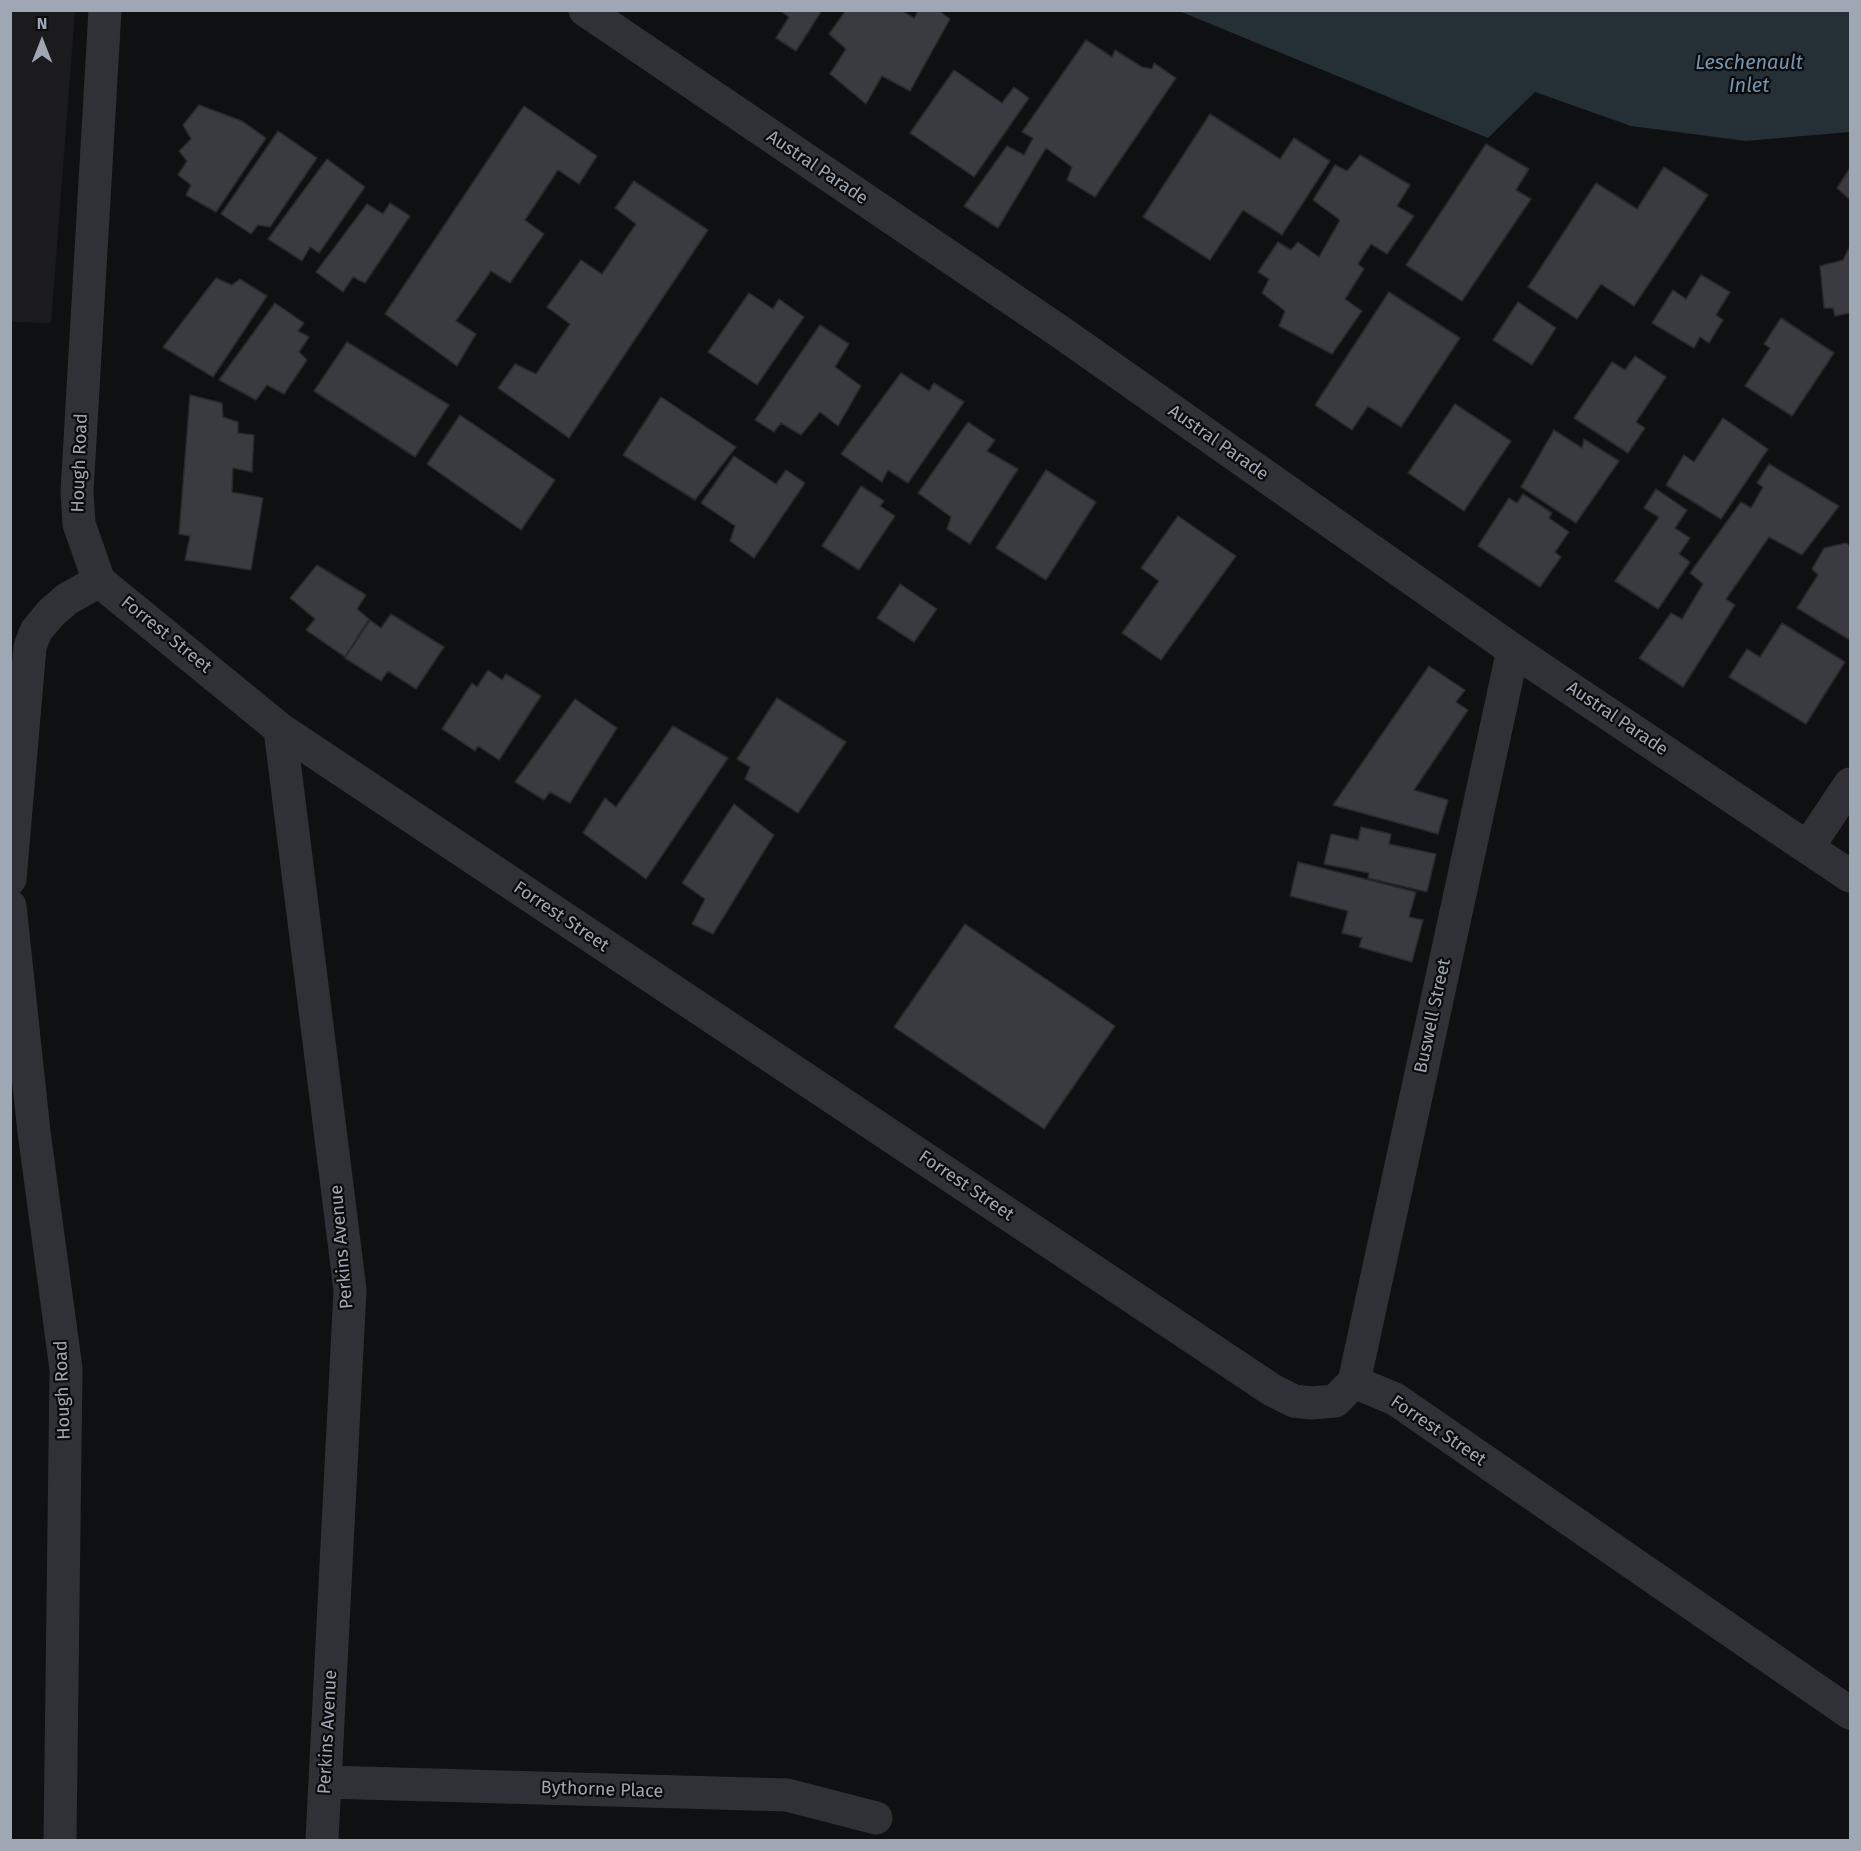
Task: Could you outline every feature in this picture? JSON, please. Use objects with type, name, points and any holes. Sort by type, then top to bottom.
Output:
[{"type":"street","name":"Hough Road","points":[[99,580],[79,524],[77,492],[105,10]]},
{"type":"street","name":"Austral Parade","points":[[585,10],[1059,331],[1513,650],[1851,876]]},
{"type":"street","name":"Forrest Street","points":[[99,580],[280,729],[1272,1390],[1294,1401],[1312,1403],[1335,1401],[1354,1382],[1395,1400],[1851,1713]]},
{"type":"street","points":[[10,879],[30,647],[36,631],[51,613],[67,599],[99,580]]},
{"type":"street","name":"Buswell Street","points":[[1354,1382],[1513,650]]},
{"type":"street","name":"Perkins Avenue","points":[[280,729],[350,1290],[322,1840]]},
{"type":"street","points":[[1808,847],[1851,784]]},
{"type":"street","name":"Hough Road","points":[[10,906],[34,1132],[66,1369],[60,1840]]},
{"type":"street","name":"Bythorne Place","points":[[326,1782],[787,1795],[876,1818]]},
{"type":"shaded area","points":[[11,10],[75,11],[51,323],[11,322]]},
{"type":"water","name":"Leschenault Inlet","points":[[1179,11],[1850,11],[1850,132],[1746,141],[1631,126],[1535,92],[1488,138]]},
{"type":"building","points":[[779,10],[822,10],[796,51],[776,38],[789,17]]},
{"type":"building","points":[[846,10],[901,10],[914,18],[919,10],[938,10],[950,19],[910,91],[882,76],[866,104],[830,74],[846,49],[829,34]]},
{"type":"building","points":[[1086,40],[1112,57],[1115,50],[1142,67],[1152,69],[1154,63],[1176,78],[1095,197],[1067,180],[1072,167],[1046,148],[998,228],[964,206],[1007,146],[1024,155],[1033,138],[1022,132]]},
{"type":"building","points":[[954,70],[1002,103],[1014,87],[1029,98],[974,177],[910,133]]},
{"type":"building","points":[[199,105],[242,121],[266,138],[216,212],[186,195],[191,185],[178,175],[187,161],[179,151],[191,139],[183,125]]},
{"type":"building","points":[[524,106],[597,156],[579,184],[558,170],[525,220],[544,234],[510,283],[491,271],[456,321],[476,334],[457,366],[385,314]]},
{"type":"building","points":[[1210,114],[1280,159],[1294,138],[1330,161],[1282,235],[1243,210],[1210,260],[1143,217]]},
{"type":"building","points":[[278,131],[317,158],[270,227],[258,225],[251,234],[221,214]]},
{"type":"building","points":[[1486,144],[1529,169],[1516,190],[1531,199],[1462,301],[1406,265]]},
{"type":"building","points":[[1360,155],[1410,185],[1397,206],[1414,216],[1387,254],[1371,244],[1358,264],[1364,269],[1345,299],[1362,311],[1332,354],[1279,326],[1285,311],[1262,293],[1269,279],[1258,272],[1278,242],[1291,250],[1298,242],[1319,257],[1340,220],[1313,200],[1335,165],[1347,171]]},
{"type":"building","points":[[327,159],[365,187],[319,253],[310,247],[302,261],[268,239]]},
{"type":"building","points":[[1664,167],[1708,195],[1634,306],[1601,284],[1577,319],[1528,287],[1596,183],[1637,209]]},
{"type":"building","points":[[1850,168],[1850,200],[1837,188]]},
{"type":"building","points":[[634,181],[708,230],[569,438],[498,388],[515,364],[536,374],[570,324],[547,307],[581,260],[602,274],[636,224],[615,208]]},
{"type":"building","points":[[390,203],[410,216],[365,283],[353,277],[343,292],[316,272],[367,204],[383,214]]},
{"type":"building","points":[[1850,246],[1850,313],[1835,316],[1833,308],[1824,308],[1820,266],[1843,260]]},
{"type":"building","points":[[1701,275],[1730,292],[1716,315],[1723,320],[1709,343],[1700,337],[1694,348],[1652,323],[1673,290],[1686,299]]},
{"type":"building","points":[[216,278],[232,285],[240,279],[267,296],[213,377],[163,347]]},
{"type":"building","points":[[1389,292],[1460,338],[1401,427],[1368,406],[1352,430],[1315,405]]},
{"type":"building","points":[[749,293],[773,309],[779,299],[804,317],[757,385],[708,352]]},
{"type":"building","points":[[1518,302],[1556,328],[1532,365],[1493,340]]},
{"type":"building","points":[[275,303],[304,323],[298,331],[309,337],[299,352],[307,360],[284,394],[267,385],[256,400],[219,380]]},
{"type":"building","points":[[1781,318],[1834,353],[1792,416],[1745,386],[1770,348],[1764,344]]},
{"type":"building","points":[[820,325],[849,344],[835,367],[861,386],[838,426],[820,412],[801,435],[781,423],[774,432],[755,420]]},
{"type":"building","points":[[347,342],[449,405],[415,457],[314,391]]},
{"type":"building","points":[[1635,356],[1666,377],[1636,422],[1645,428],[1628,453],[1574,418],[1612,362],[1625,370]]},
{"type":"building","points":[[901,373],[929,391],[934,383],[964,402],[908,483],[888,470],[882,482],[841,454]]},
{"type":"building","points":[[190,395],[222,403],[223,417],[238,422],[238,433],[254,435],[252,472],[233,468],[232,492],[263,498],[251,570],[185,560],[190,536],[179,534]]},
{"type":"building","points":[[661,397],[736,447],[695,500],[623,455]]},
{"type":"building","points":[[1455,404],[1511,441],[1464,511],[1408,473]]},
{"type":"building","points":[[460,415],[555,480],[521,530],[427,464]]},
{"type":"building","points":[[1723,418],[1768,449],[1721,519],[1666,485],[1684,455],[1694,462]]},
{"type":"building","points":[[968,422],[995,440],[987,451],[1018,469],[970,544],[947,529],[951,517],[918,493]]},
{"type":"building","points":[[1554,430],[1582,448],[1584,439],[1619,461],[1576,523],[1521,487]]},
{"type":"building","points":[[734,456],[776,484],[786,470],[805,483],[754,558],[730,541],[735,526],[701,503]]},
{"type":"building","points":[[1769,464],[1839,506],[1802,555],[1769,537],[1726,599],[1735,605],[1683,687],[1639,658],[1671,613],[1682,619],[1703,584],[1690,573],[1741,502],[1751,508],[1763,487],[1757,483]]},
{"type":"building","points":[[1046,470],[1096,502],[1046,580],[996,548]]},
{"type":"building","points":[[861,486],[884,501],[880,506],[895,516],[859,570],[822,546]]},
{"type":"building","points":[[1656,489],[1687,510],[1675,528],[1690,538],[1679,554],[1690,562],[1658,609],[1615,581],[1659,517],[1644,508]]},
{"type":"building","points":[[1523,494],[1552,513],[1549,518],[1569,532],[1555,552],[1561,557],[1540,587],[1478,546],[1509,498],[1517,503]]},
{"type":"building","points":[[1178,516],[1236,556],[1161,660],[1122,633],[1159,581],[1141,568]]},
{"type":"building","points":[[1846,543],[1850,546],[1850,640],[1797,608],[1818,575],[1812,569],[1824,548]]},
{"type":"building","points":[[317,565],[366,595],[357,609],[369,619],[345,657],[306,630],[315,619],[290,598]]},
{"type":"building","points":[[900,584],[937,609],[914,642],[877,618]]},
{"type":"building","points":[[391,614],[444,647],[416,689],[388,671],[381,681],[345,658],[370,620],[381,628]]},
{"type":"building","points":[[1782,623],[1845,662],[1806,724],[1729,677],[1747,649],[1760,657]]},
{"type":"building","points":[[1429,666],[1465,690],[1456,702],[1468,710],[1414,790],[1448,800],[1438,834],[1333,805]]},
{"type":"building","points":[[488,670],[502,680],[506,674],[541,696],[499,760],[478,746],[475,751],[442,729],[472,683],[477,687]]},
{"type":"building","points":[[777,698],[846,742],[798,813],[745,779],[750,767],[737,759]]},
{"type":"building","points":[[575,699],[617,728],[570,803],[550,792],[544,800],[515,782]]},
{"type":"building","points":[[673,726],[728,758],[646,879],[583,833],[605,798],[616,807]]},
{"type":"building","points":[[734,804],[774,835],[713,934],[692,924],[705,899],[682,883]]},
{"type":"building","points":[[1361,827],[1391,834],[1389,844],[1436,854],[1427,892],[1368,878],[1369,873],[1324,864],[1331,834],[1358,840]]},
{"type":"building","points":[[1298,862],[1416,892],[1409,917],[1423,920],[1412,962],[1359,947],[1362,938],[1342,933],[1348,911],[1290,896]]},
{"type":"building","points":[[965,924],[1115,1026],[1044,1129],[894,1027]]}]
